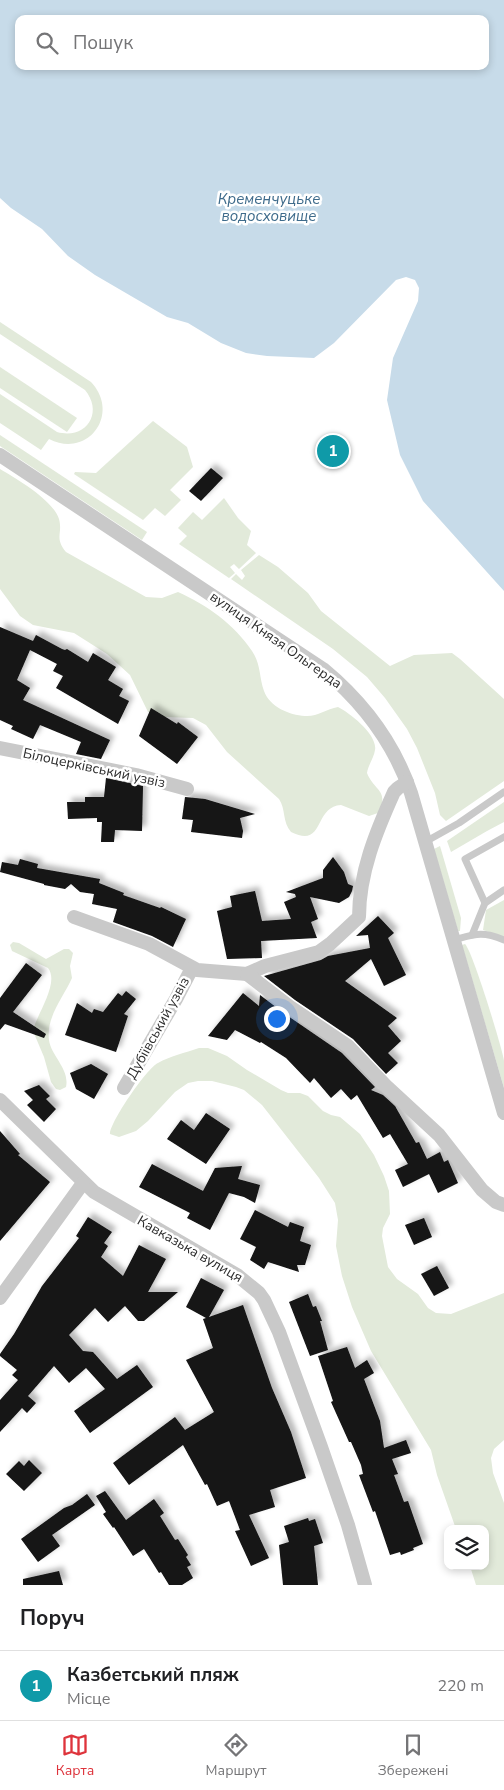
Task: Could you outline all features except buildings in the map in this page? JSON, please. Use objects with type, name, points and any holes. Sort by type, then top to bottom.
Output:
[{"type":"street","name":"вулиця Князя Ольгерда","points":[[0,455],[323,670],[351,694],[377,725],[393,750],[407,782],[504,1113]]},
{"type":"street","name":"Білоцерківський узвіз","points":[[0,748],[119,771],[187,789]]},
{"type":"street","points":[[74,917],[142,942],[192,968],[247,974],[265,966],[319,952],[359,917],[361,886],[372,845],[394,792],[407,782]]},
{"type":"street","name":"Дубіївський узвіз","points":[[124,1088],[192,968]]},
{"type":"street","points":[[247,974],[290,1007],[340,1039],[444,1140],[482,1190],[496,1202],[504,1204]]},
{"type":"street","name":"Кавказька вулиця","points":[[0,1100],[83,1183],[105,1200],[242,1278],[254,1287],[264,1300],[279,1332],[330,1471],[365,1585]]},
{"type":"street","points":[[0,1298],[83,1183]]},
{"type":"lane","points":[[424,842],[459,823],[504,792]]},
{"type":"lane","points":[[485,903],[465,859],[504,837]]},
{"type":"lane","points":[[472,935],[485,903],[504,890]]},
{"type":"lane","points":[[453,940],[484,934],[504,940]]},
{"type":"green space","points":[[0,322],[91,382],[99,394],[103,407],[101,419],[96,430],[87,438],[76,443],[63,444],[49,439],[41,450],[0,423],[0,394],[57,432],[76,432],[84,428],[92,416],[93,407],[85,390],[0,334]]},
{"type":"green space","points":[[0,367],[77,418],[67,432],[0,388]]},
{"type":"green space","points":[[153,421],[187,447],[193,467],[170,490],[181,500],[165,516],[155,508],[143,520],[74,474],[75,472],[96,473]]},
{"type":"green space","points":[[0,435],[147,532],[142,540],[0,446]]},
{"type":"green space","points":[[0,469],[16,478],[50,505],[59,519],[60,543],[66,552],[146,597],[162,598],[178,592],[219,616],[237,632],[252,651],[264,691],[275,706],[293,714],[305,716],[338,707],[356,719],[368,731],[375,744],[375,750],[367,773],[382,795],[378,813],[369,816],[341,805],[332,807],[326,812],[314,831],[309,835],[302,836],[291,832],[286,824],[283,807],[279,799],[227,752],[206,725],[193,718],[165,717],[148,712],[130,675],[107,654],[74,633],[33,625],[20,616],[0,589]]},
{"type":"green space","points":[[224,498],[238,518],[251,531],[247,545],[256,553],[239,569],[234,564],[230,567],[235,573],[229,578],[179,544],[187,536],[178,528],[193,512],[202,520]]},
{"type":"green space","points":[[259,555],[278,567],[308,593],[321,611],[390,666],[414,655],[452,653],[504,699],[504,781],[446,821],[440,815],[435,793],[417,748],[407,729],[367,677],[333,649],[231,579],[236,574],[242,580],[245,576],[241,570]]},
{"type":"green space","points":[[504,802],[504,822],[451,852],[447,841]]},
{"type":"green space","points":[[440,846],[461,918],[460,931],[458,931],[434,849]]},
{"type":"green space","points":[[504,900],[504,937],[483,930],[486,910]]},
{"type":"green space","points":[[13,942],[19,943],[46,959],[64,949],[69,949],[73,953],[70,966],[72,978],[56,1008],[50,1023],[49,1032],[50,1046],[65,1074],[66,1087],[60,1090],[56,1089],[51,1082],[44,1057],[33,1031],[49,990],[51,974],[48,968],[12,951],[10,945]]},
{"type":"green space","points":[[465,944],[480,980],[502,1052],[504,1088],[462,945]]},
{"type":"green space","points":[[199,1048],[208,1048],[227,1056],[281,1090],[308,1096],[323,1111],[340,1117],[360,1134],[374,1155],[389,1191],[390,1214],[383,1228],[382,1236],[388,1267],[397,1279],[418,1294],[428,1308],[436,1313],[451,1314],[504,1293],[504,1440],[494,1449],[491,1458],[493,1473],[504,1503],[504,1585],[476,1585],[471,1570],[489,1570],[489,1525],[455,1525],[437,1475],[431,1450],[371,1351],[352,1307],[342,1276],[336,1246],[338,1220],[335,1203],[319,1178],[262,1105],[244,1090],[236,1087],[212,1081],[198,1081],[188,1083],[175,1092],[136,1131],[119,1137],[110,1134],[122,1108],[138,1084],[153,1067],[168,1058]]},
{"type":"water","name":"Кременчуцьке водосховище","points":[[0,0],[504,0],[504,591],[423,501],[400,455],[387,400],[393,358],[418,301],[419,288],[415,280],[406,277],[396,280],[334,343],[314,358],[246,353],[221,343],[188,323],[167,317],[95,275],[68,256],[42,229],[11,208],[0,198]]},
{"type":"place","name":"Казбетський пляж","points":[[333,451]]}]
